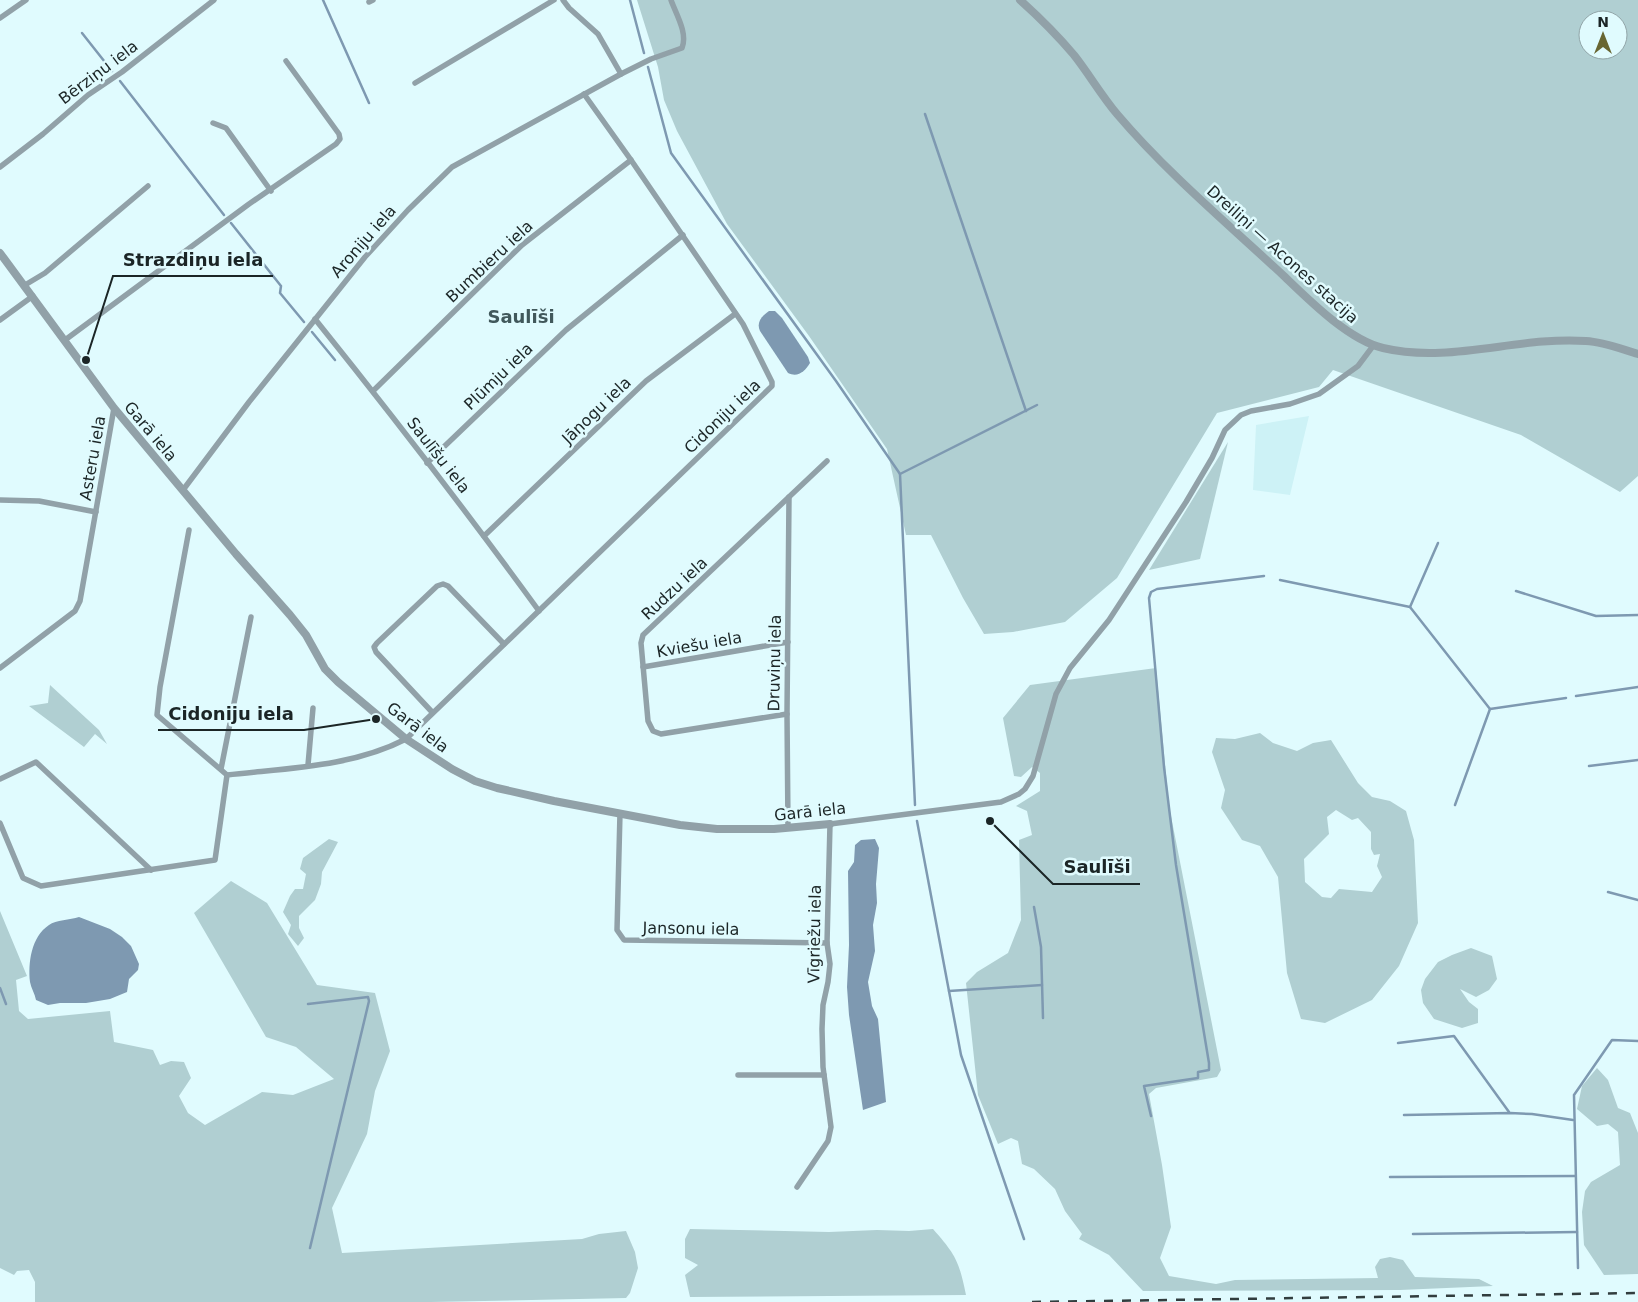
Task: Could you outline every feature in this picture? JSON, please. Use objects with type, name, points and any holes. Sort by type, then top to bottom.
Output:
[{"type":"street","points":[[0,18],[26,0]]},
{"type":"street","name":"Bērziņu iela","points":[[0,167],[43,134],[88,95],[122,72],[214,0]]},
{"type":"street","points":[[415,83],[554,0]]},
{"type":"street","points":[[563,0],[569,8],[598,34],[621,74]]},
{"type":"street","name":"Aroniju iela","points":[[183,490],[314,319],[390,230],[452,167],[621,74],[651,59],[682,48],[684,42],[683,34],[671,0]]},
{"type":"street","name":"Dreiliņi — Acones stacija","points":[[1020,0],[1073,54],[1116,114],[1180,180],[1306,297],[1345,329],[1372,346],[1406,352],[1440,352],[1542,342],[1586,341],[1638,354]]},
{"type":"street","points":[[65,340],[249,204],[336,144],[340,139],[339,134],[286,61]]},
{"type":"street","name":"Cidoniju iela","points":[[227,775],[349,760],[393,746],[406,739],[772,386],[772,382],[747,332],[683,235],[584,94]]},
{"type":"street","points":[[213,123],[226,128],[270,191]]},
{"type":"street","name":"Bumbieru iela","points":[[373,391],[522,245],[631,160]]},
{"type":"street","points":[[25,285],[44,274],[148,186]]},
{"type":"street","name":"Plūmju iela","points":[[427,463],[566,330],[683,235]]},
{"type":"street","name":"Garā iela","points":[[0,253],[114,408],[306,635],[325,669],[406,739],[452,769],[475,781],[497,788],[680,825],[717,829],[750,830],[830,824],[1001,802],[1019,794],[1025,789],[1033,776],[1056,694],[1070,668],[1109,620],[1186,502],[1212,458],[1225,430],[1241,415],[1251,411],[1290,404],[1320,394],[1358,366],[1372,346]]},
{"type":"street","points":[[0,320],[33,296]]},
{"type":"street","name":"Jāņogu iela","points":[[484,536],[646,381],[735,314]]},
{"type":"street","name":"Saulīšu iela","points":[[314,319],[373,391],[539,611]]},
{"type":"street","name":"Asteru iela","points":[[0,668],[75,611],[80,602],[114,408]]},
{"type":"street","name":"Rudzu iela","points":[[787,714],[661,734],[653,731],[648,721],[641,643],[644,635],[827,461]]},
{"type":"street","name":"Druviņu iela","points":[[788,828],[789,498]]},
{"type":"street","name":"Asteru iela","points":[[0,500],[39,500],[96,512]]},
{"type":"street","points":[[0,823],[23,878],[41,886],[214,860],[227,775],[157,715],[160,686],[189,530]]},
{"type":"street","points":[[432,712],[376,652],[374,647],[437,586],[443,584],[448,586],[504,644]]},
{"type":"street","points":[[221,770],[251,617]]},
{"type":"street","name":"Kviešu iela","points":[[643,667],[788,642]]},
{"type":"street","points":[[308,765],[313,708]]},
{"type":"street","points":[[0,779],[36,762],[151,870]]},
{"type":"street","name":"Jansonu iela","points":[[620,813],[617,930],[624,940],[827,943]]},
{"type":"street","name":"Vīgriežu iela","points":[[797,1187],[828,1141],[831,1127],[824,1075],[822,1029],[823,1005],[830,964],[827,943],[830,824]]},
{"type":"street","points":[[738,1075],[824,1075]]},
{"type":"shaded area","points":[[637,0],[1638,0],[1638,476],[1620,492],[1521,435],[1333,370],[1319,387],[1217,413],[1117,578],[1065,622],[1013,632],[984,634],[963,598],[931,535],[906,535],[887,449],[809,336],[727,224],[677,131],[664,100],[658,67]]},
{"type":"shaded area","points":[[769,311],[775,311],[782,318],[808,357],[810,363],[801,373],[795,375],[788,373],[760,331],[760,320]]},
{"type":"shaded area","points":[[1309,416],[1290,495],[1253,490],[1256,425]]},
{"type":"shaded area","points":[[1228,442],[1200,559],[1149,570]]},
{"type":"shaded area","points":[[1156,668],[1169,806],[1221,1070],[1217,1077],[1156,1088],[1149,1094],[1171,1227],[1160,1258],[1169,1276],[1216,1284],[1235,1280],[1378,1278],[1375,1267],[1380,1259],[1390,1257],[1403,1260],[1415,1277],[1479,1279],[1493,1286],[1400,1290],[1143,1291],[1109,1255],[1079,1239],[1082,1234],[1065,1211],[1055,1189],[1034,1169],[1022,1164],[1018,1141],[1011,1138],[998,1144],[978,1095],[966,983],[977,972],[1008,953],[1021,920],[1019,840],[1032,835],[1027,811],[1016,806],[1040,791],[1040,773],[1032,767],[1021,777],[1014,776],[1003,718],[1030,685]]},
{"type":"shaded area","points":[[50,685],[99,730],[107,744],[95,734],[84,747],[29,706],[48,703]]},
{"type":"shaded area","points":[[1260,733],[1273,743],[1297,751],[1313,743],[1331,740],[1358,783],[1372,797],[1390,801],[1406,811],[1414,840],[1418,923],[1399,966],[1372,1000],[1325,1023],[1301,1019],[1287,973],[1278,877],[1260,846],[1242,840],[1221,808],[1225,790],[1212,752],[1216,738],[1235,739]],"holes":[[[1336,810],[1352,820],[1358,818],[1371,832],[1371,849],[1374,855],[1380,854],[1377,866],[1382,877],[1372,892],[1339,889],[1331,898],[1322,897],[1305,882],[1304,859],[1329,834],[1327,817]]]},
{"type":"shaded area","points":[[329,839],[338,842],[322,872],[321,884],[315,900],[299,916],[299,928],[304,938],[298,946],[288,934],[291,925],[283,912],[295,889],[303,889],[306,874],[300,869],[303,858]]},
{"type":"shaded area","points":[[875,839],[879,848],[876,884],[877,903],[873,925],[875,951],[868,982],[872,1006],[878,1019],[886,1102],[863,1110],[849,1015],[847,987],[849,945],[848,871],[854,862],[855,845],[861,840]]},
{"type":"shaded area","points":[[231,881],[267,903],[317,985],[375,993],[390,1051],[375,1091],[367,1134],[332,1208],[342,1253],[582,1239],[599,1234],[626,1231],[635,1252],[638,1268],[630,1293],[626,1298],[431,1302],[35,1302],[35,1282],[29,1270],[17,1271],[14,1275],[0,1268],[0,911],[27,976],[16,980],[19,1011],[28,1019],[110,1011],[114,1042],[153,1050],[160,1065],[171,1061],[184,1062],[191,1078],[179,1096],[188,1113],[205,1125],[262,1092],[293,1095],[334,1079],[296,1047],[266,1037],[194,913]]},
{"type":"shaded area","points":[[79,917],[110,929],[131,946],[139,964],[138,970],[129,979],[127,992],[110,999],[86,1003],[48,1005],[36,1000],[30,982],[30,959],[38,936],[52,923]]},
{"type":"shaded area","points":[[1471,948],[1492,956],[1497,979],[1489,990],[1476,997],[1460,989],[1469,1002],[1478,1009],[1478,1023],[1462,1028],[1434,1019],[1423,1003],[1421,990],[1425,979],[1438,962]]},
{"type":"shaded area","points":[[1597,1068],[1608,1080],[1618,1108],[1630,1113],[1638,1133],[1638,1274],[1604,1275],[1584,1245],[1582,1212],[1585,1191],[1591,1182],[1620,1165],[1618,1132],[1608,1124],[1597,1126],[1577,1109],[1582,1086]]},
{"type":"shaded area","points":[[690,1229],[829,1232],[933,1229],[956,1259],[966,1295],[690,1297],[685,1275],[698,1265],[685,1258],[685,1239]]},
{"type":"waterway","points":[[323,0],[369,103]]},
{"type":"waterway","points":[[630,0],[644,53]]},
{"type":"waterway","points":[[82,33],[112,71]]},
{"type":"waterway","points":[[648,67],[671,153],[836,381],[900,474],[915,805]]},
{"type":"waterway","points":[[120,81],[224,215]]},
{"type":"waterway","points":[[925,114],[1026,411]]},
{"type":"waterway","points":[[231,223],[281,286],[280,293],[304,322]]},
{"type":"waterway","points":[[312,332],[335,360]]},
{"type":"waterway","points":[[900,474],[1037,405]]},
{"type":"waterway","points":[[1410,607],[1438,543]]},
{"type":"waterway","points":[[1151,1116],[1144,1086],[1198,1078],[1198,1072],[1209,1070],[1209,1063],[1176,865],[1164,767],[1149,598],[1151,592],[1157,589],[1264,576]]},
{"type":"waterway","points":[[1280,580],[1410,607],[1490,709]]},
{"type":"waterway","points":[[1516,591],[1596,616],[1638,615]]},
{"type":"waterway","points":[[1576,696],[1638,687]]},
{"type":"waterway","points":[[1455,805],[1490,709],[1566,698]]},
{"type":"waterway","points":[[1589,766],[1638,760]]},
{"type":"waterway","points":[[917,821],[961,1055],[1024,1239]]},
{"type":"waterway","points":[[1608,892],[1638,900]]},
{"type":"waterway","points":[[1034,907],[1041,947],[1043,1018]]},
{"type":"waterway","points":[[949,991],[1042,985]]},
{"type":"waterway","points":[[0,988],[6,1004]]},
{"type":"waterway","points":[[308,1004],[368,997],[369,1001],[310,1248]]},
{"type":"waterway","points":[[1398,1043],[1454,1036],[1509,1112]]},
{"type":"waterway","points":[[1578,1268],[1574,1095],[1612,1040],[1638,1041]]},
{"type":"waterway","points":[[1404,1115],[1510,1113],[1573,1120]]},
{"type":"waterway","points":[[1390,1177],[1575,1176]]},
{"type":"waterway","points":[[1413,1234],[1577,1232]]},
{"type":"railway","points":[[1032,1302],[1638,1293]]},
{"type":"place","name":"Strazdiņu iela","points":[[86,360]]},
{"type":"place","name":"Cidoniju iela","points":[[376,719]]},
{"type":"place","name":"Saulīši","points":[[990,821]]},
{"type":"district","name":"Saulīši","points":[[521,317]]}]
